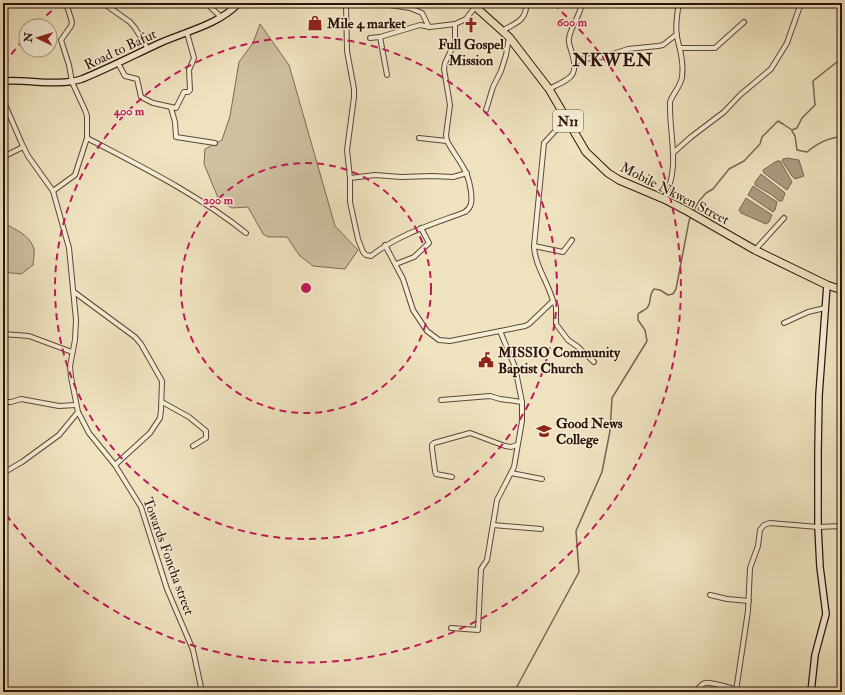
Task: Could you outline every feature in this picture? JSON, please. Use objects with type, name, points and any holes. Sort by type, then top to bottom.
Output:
[{"type":"highway","name":"Mobile Nkwen Street","points":[[473,5],[509,37],[549,88],[562,113],[586,152],[608,173],[619,180],[687,210],[755,250],[828,285],[842,290]]},
{"type":"street","points":[[53,191],[75,175],[87,138],[87,116],[72,82],[69,65],[61,40],[71,26],[72,22],[66,3]]},
{"type":"street","points":[[103,3],[130,22],[148,49]]},
{"type":"street","points":[[206,3],[221,17]]},
{"type":"street","name":"Road to Bafut","points":[[3,82],[25,80],[56,83],[72,82],[95,74],[148,49],[204,26],[221,17],[239,3]]},
{"type":"street","points":[[346,3],[347,51],[354,89],[347,150],[350,178],[350,202],[357,235],[363,252],[366,255],[371,256],[385,245],[421,228],[465,212],[469,209],[471,204],[470,180],[447,141],[446,135],[450,105],[444,69],[455,42],[455,24]]},
{"type":"street","points":[[389,3],[390,5],[410,8],[422,13],[430,27]]},
{"type":"street","points":[[502,31],[522,19],[525,15],[527,3]]},
{"type":"street","points":[[549,88],[570,79],[574,71],[576,63],[569,45],[569,38],[582,3]]},
{"type":"street","points":[[664,199],[669,190],[673,175],[670,102],[682,79],[681,48],[677,34],[676,21],[679,3]]},
{"type":"street","points":[[673,153],[724,112],[740,95],[771,68],[787,43],[801,3]]},
{"type":"street","points":[[370,38],[380,37],[420,25],[430,27],[455,24],[466,19],[473,5]]},
{"type":"street","points":[[681,48],[715,48],[744,22]]},
{"type":"street","points":[[118,63],[125,76],[137,79],[141,97],[153,104],[176,108],[184,92],[188,92],[190,90],[190,70],[194,58],[186,33]]},
{"type":"street","points":[[576,63],[581,59],[604,57],[628,49],[663,45],[677,34]]},
{"type":"street","points":[[380,37],[387,75]]},
{"type":"street","points":[[486,110],[493,87],[500,76],[509,37]]},
{"type":"street","name":"Towards Foncha street","points":[[3,100],[23,147],[53,191],[69,248],[74,292],[76,330],[72,352],[71,377],[78,412],[89,433],[115,465],[141,507],[167,589],[193,650],[202,692]]},
{"type":"street","points":[[3,112],[6,107]]},
{"type":"street","points":[[171,108],[175,122],[176,137],[215,143]]},
{"type":"street","points":[[562,113],[557,129],[544,143],[534,246],[535,258],[556,306],[556,324],[568,340],[594,362]]},
{"type":"street","points":[[87,138],[188,193],[208,207],[225,216],[246,232]]},
{"type":"street","points":[[419,138],[447,141]]},
{"type":"street","points":[[3,158],[23,147]]},
{"type":"street","points":[[350,178],[375,175],[401,177],[453,177],[467,173]]},
{"type":"street","points":[[755,250],[784,218]]},
{"type":"street","points":[[396,264],[414,257],[429,242],[421,228]]},
{"type":"street","points":[[534,246],[563,252],[572,240]]},
{"type":"street","points":[[385,245],[403,279],[413,310],[420,322],[432,336],[444,341],[529,324],[553,301]]},
{"type":"street","points":[[811,692],[815,655],[826,614],[820,567],[818,527],[819,395],[828,285]]},
{"type":"street","points":[[74,292],[135,337],[141,344],[162,381],[160,418],[150,433],[115,465]]},
{"type":"street","points":[[784,323],[808,312],[825,308]]},
{"type":"street","points":[[451,628],[478,630],[481,569],[487,560],[499,496],[515,462],[522,421],[522,402],[515,366],[500,331]]},
{"type":"street","points":[[3,334],[37,338],[72,352]]},
{"type":"street","points":[[441,400],[490,396],[522,402]]},
{"type":"street","points":[[3,402],[12,402],[21,399],[59,406],[76,405]]},
{"type":"street","points":[[162,402],[189,417],[206,431],[206,438],[193,446]]},
{"type":"street","points":[[3,473],[22,462],[59,436],[78,412]]},
{"type":"street","points":[[452,477],[439,475],[435,471],[432,445],[470,433],[505,446],[511,447],[517,445]]},
{"type":"street","points":[[511,473],[542,479]]},
{"type":"street","points":[[736,691],[749,601],[750,568],[758,546],[760,530],[764,525],[770,523],[818,527],[842,526]]},
{"type":"street","points":[[493,525],[541,529]]},
{"type":"street","points":[[710,595],[727,599],[749,601]]},
{"type":"street","points":[[696,692],[702,684],[706,682],[711,682],[736,691],[744,692]]},
{"type":"shaded area","points":[[260,24],[289,65],[335,226],[358,250],[345,269],[313,266],[300,256],[287,237],[268,237],[263,234],[248,207],[232,208],[219,200],[204,164],[205,149],[222,140],[230,116],[239,62],[253,43]]},
{"type":"shaded area","points":[[787,158],[799,160],[804,176],[795,179],[792,176],[782,161],[783,159]]},
{"type":"shaded area","points":[[777,161],[780,161],[792,182],[787,190],[764,173],[763,170]]},
{"type":"shaded area","points":[[761,174],[784,192],[785,194],[782,201],[779,201],[755,185],[755,182]]},
{"type":"shaded area","points":[[753,186],[777,202],[773,212],[748,195]]},
{"type":"shaded area","points":[[746,198],[772,215],[769,222],[766,224],[741,213],[739,210]]},
{"type":"shaded area","points":[[3,223],[26,236],[34,249],[33,265],[21,274],[3,272]]},
{"type":"waterway","points":[[840,3],[839,10],[842,15]]},
{"type":"waterway","points":[[693,212],[699,201],[706,193],[713,189],[729,169],[744,161],[760,144],[762,137],[778,121],[792,130],[797,128],[802,118],[815,105],[813,81],[842,58]]},
{"type":"waterway","points":[[792,131],[795,136],[797,150],[807,152],[823,141],[842,136]]},
{"type":"waterway","points":[[514,692],[579,572],[576,531],[602,472],[610,431],[612,398],[647,341],[645,330],[638,320],[638,314],[648,306],[654,289],[660,290],[668,295],[673,294],[676,289],[691,216]]},
{"type":"place","name":"Mile 4 market","points":[[315,23]]},
{"type":"place","name":"Full Gospel Mission","points":[[471,25]]},
{"type":"place","name":"MISSIO Community Baptist Church","points":[[486,360]]},
{"type":"place","name":"Good News College","points":[[544,431]]},
{"type":"district","name":"NKWEN","points":[[613,60]]}]
